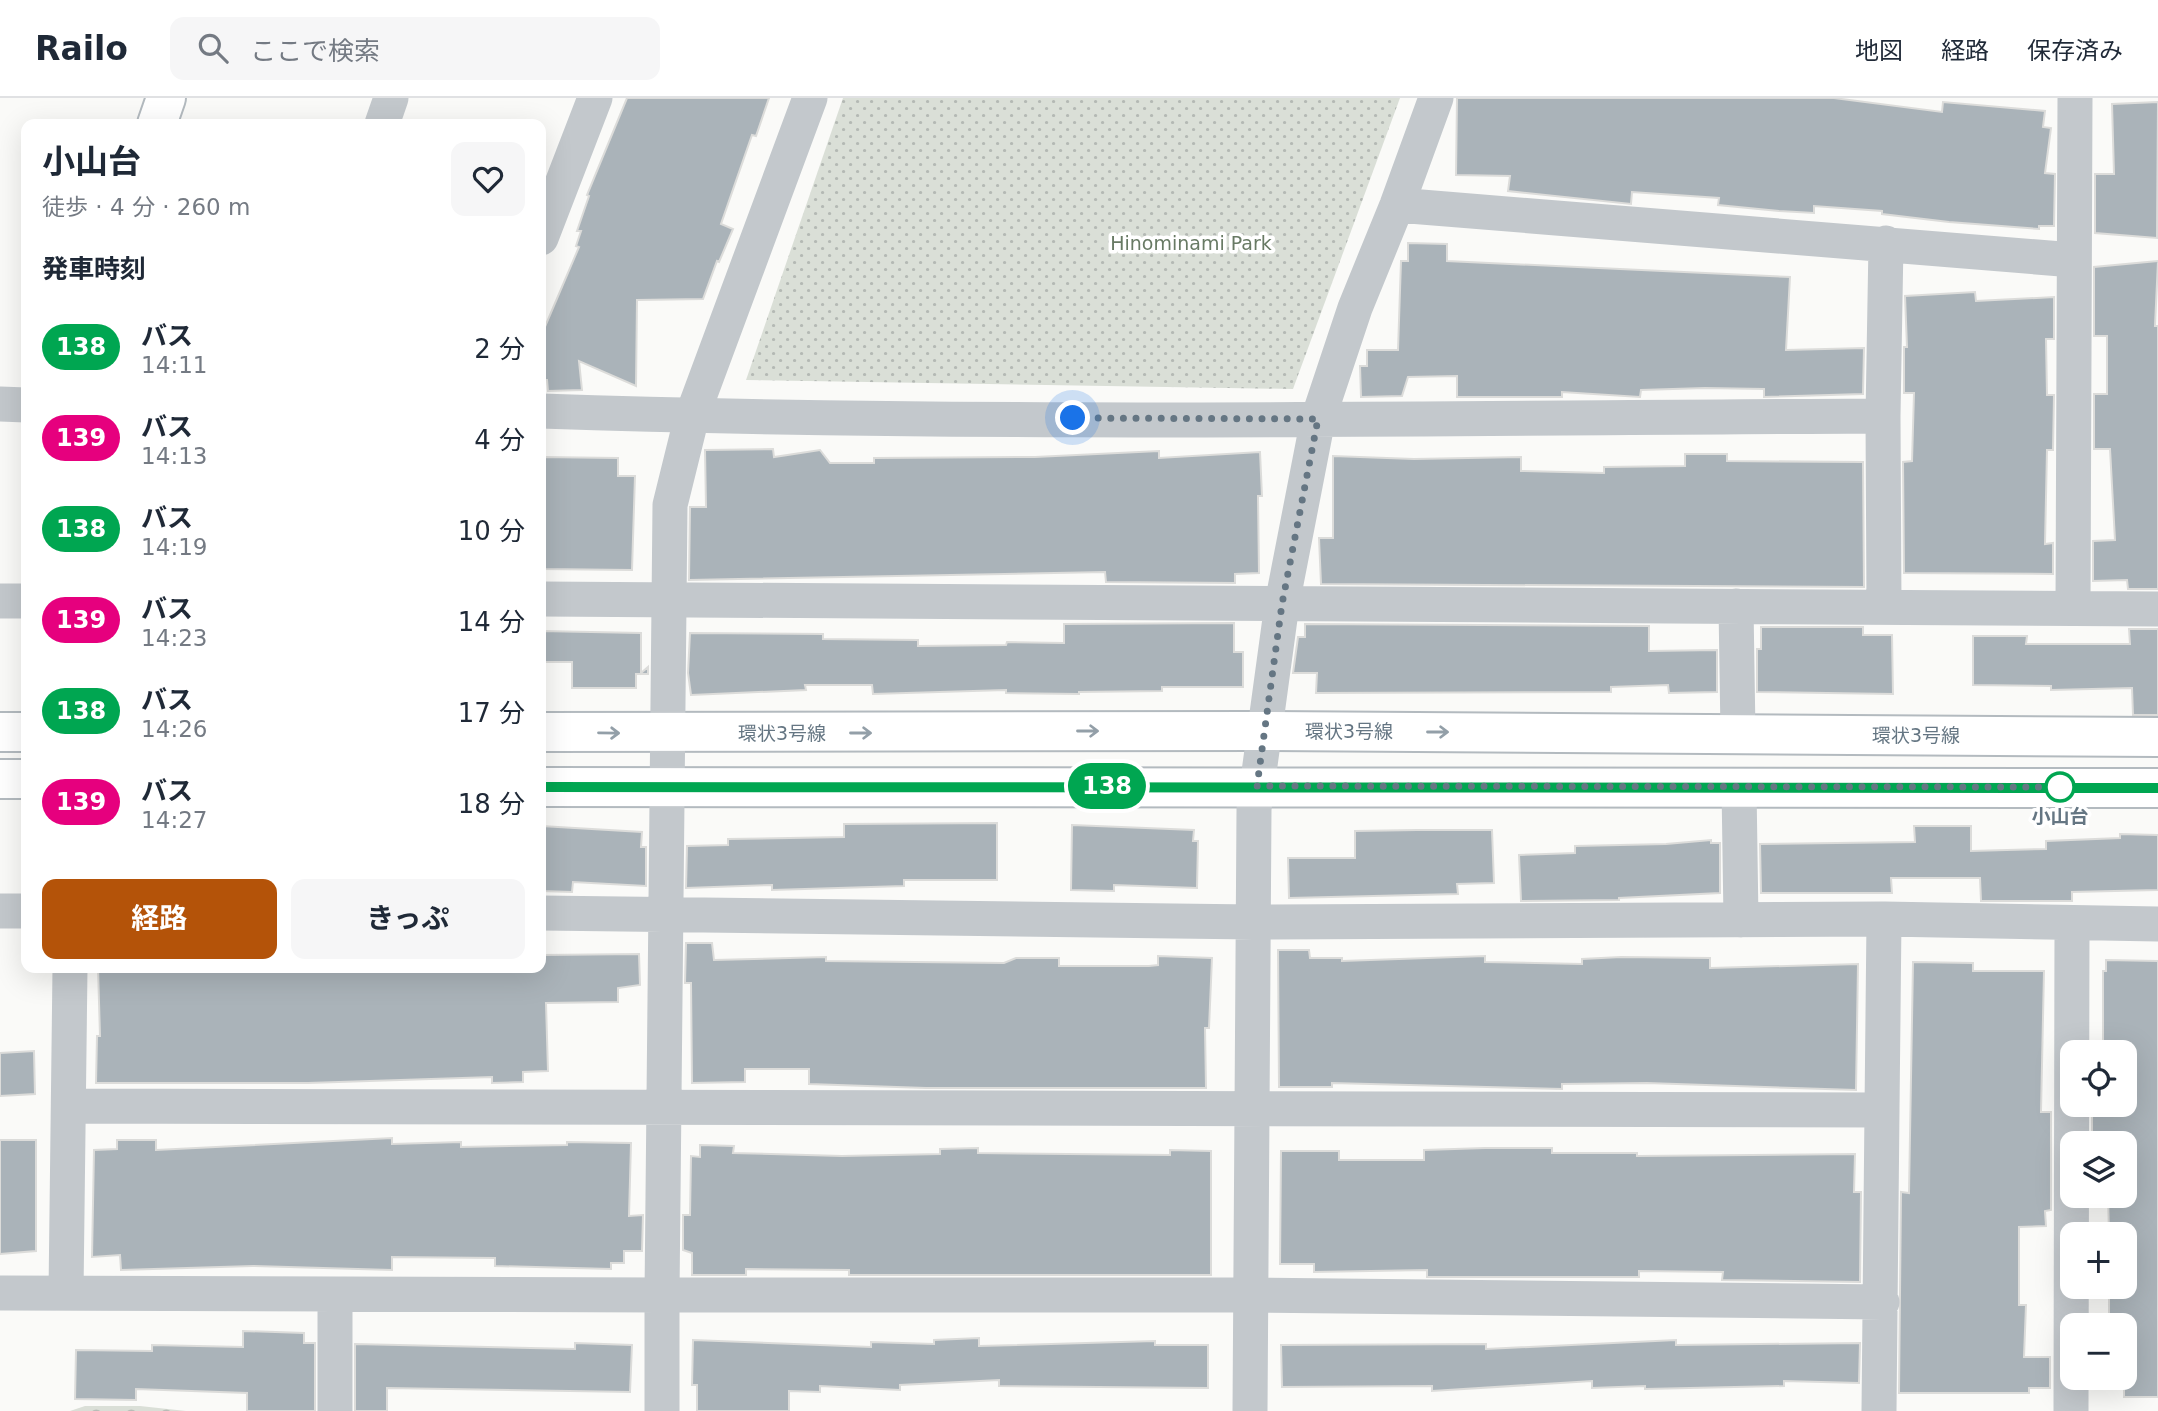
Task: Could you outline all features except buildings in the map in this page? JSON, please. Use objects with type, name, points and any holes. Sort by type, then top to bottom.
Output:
[{"type":"street","points":[[159,119],[166,98]]},
{"type":"street","points":[[384,119],[391,98]]},
{"type":"street","points":[[546,225],[595,98]]},
{"type":"street","points":[[662,1411],[670,505],[692,416],[810,98]]},
{"type":"street","points":[[1250,1411],[1254,809],[1264,730],[1282,604],[1318,419],[1355,308],[1397,205],[1436,98]]},
{"type":"street","points":[[2073,607],[2075,98]]},
{"type":"street","points":[[1397,205],[2074,260]]},
{"type":"street","points":[[1884,607],[1886,243]]},
{"type":"street","points":[[0,404],[21,405]]},
{"type":"street","points":[[546,411],[692,416],[1318,419],[1883,416]]},
{"type":"street","points":[[546,599],[2158,609]]},
{"type":"street","points":[[0,601],[21,601]]},
{"type":"street","points":[[1735,606],[1738,734]]},
{"type":"street","name":"環状3号線","points":[[546,733],[1264,730],[2158,737]]},
{"type":"street","points":[[0,732],[21,732]]},
{"type":"street","points":[[0,779],[21,779]]},
{"type":"street","points":[[546,787],[2158,788]]},
{"type":"street","points":[[1739,787],[1741,920]]},
{"type":"street","points":[[0,911],[21,911]]},
{"type":"street","points":[[546,913],[1254,922],[1884,919],[2158,924]]},
{"type":"street","points":[[1879,1411],[1884,919]]},
{"type":"street","points":[[2071,1411],[2072,924]]},
{"type":"street","points":[[66,1293],[70,973]]},
{"type":"street","points":[[69,1106],[665,1105],[1882,1110]]},
{"type":"street","points":[[0,1293],[1250,1295],[1882,1301]]},
{"type":"street","points":[[335,1295],[335,1411]]},
{"type":"green space","name":"Hinominami Park","points":[[843,98],[1400,98],[1293,389],[746,380]]},
{"type":"green space","points":[[85,1406],[140,1406],[186,1411],[70,1411]]},
{"type":"bus line","name":"138","points":[[546,787],[2158,788]]},
{"type":"place","name":"小山台","points":[[2060,787]]},
{"type":"route","points":[[1073,418],[1318,419],[1282,604],[1257,786],[2060,787]]}]
